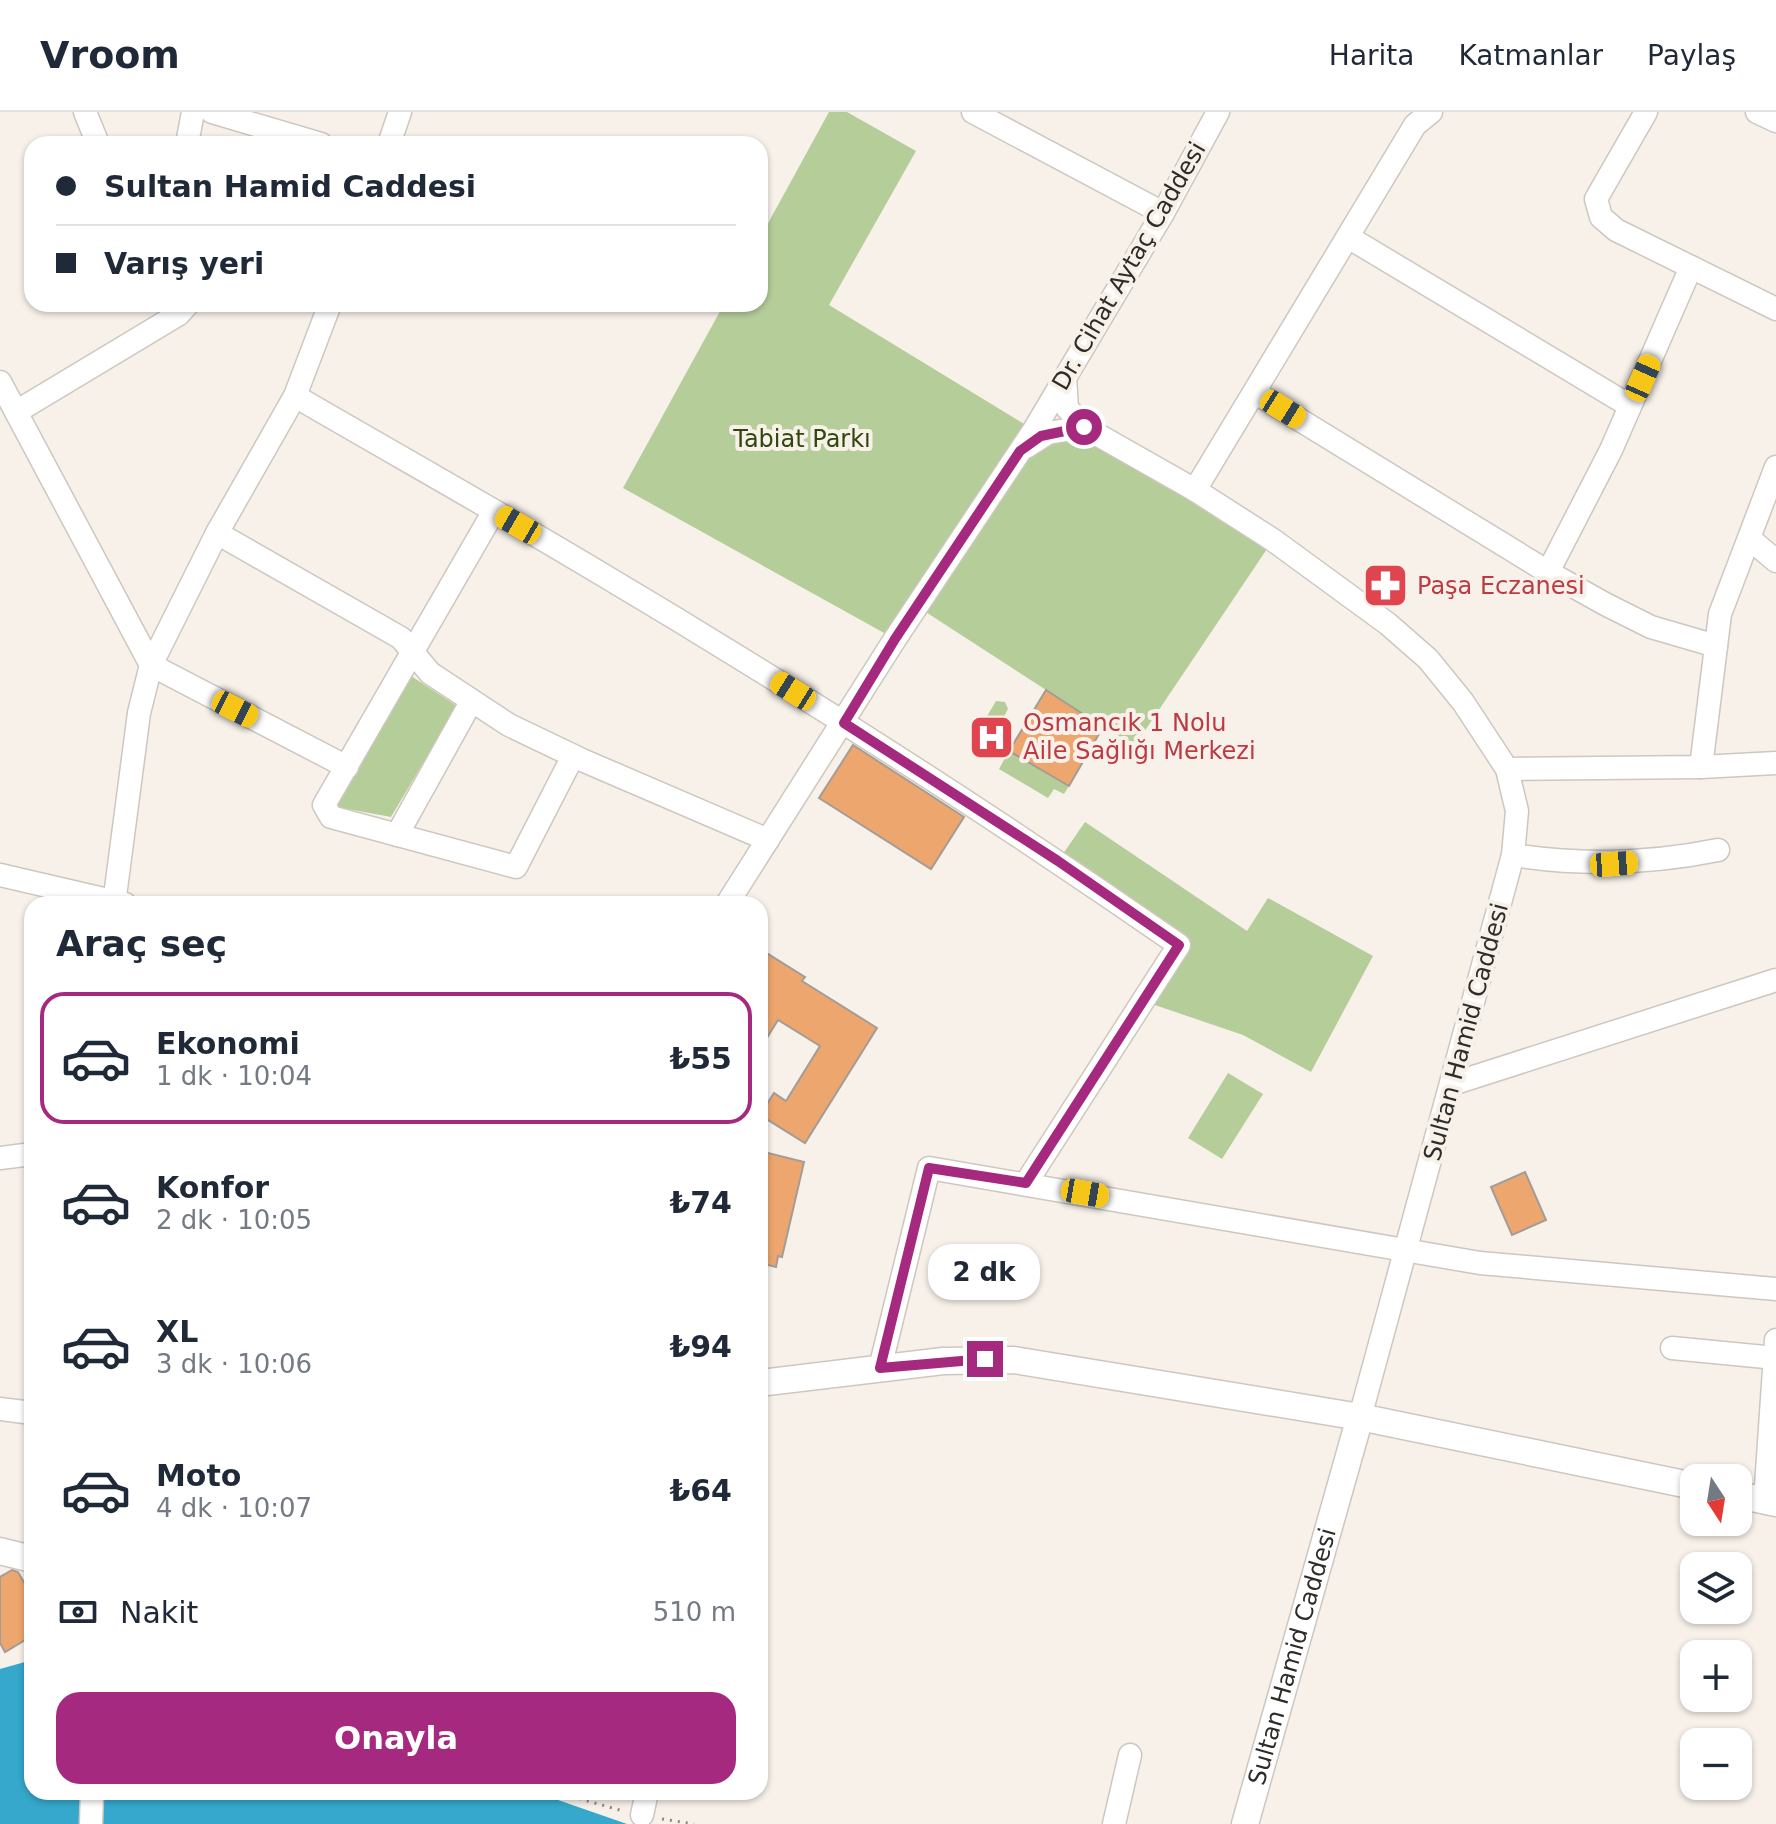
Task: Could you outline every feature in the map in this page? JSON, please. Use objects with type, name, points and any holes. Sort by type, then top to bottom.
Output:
[{"type":"main road","points":[[768,1382],[943,1361],[1014,1360],[1360,1417],[1680,1483]]},
{"type":"main road","name":"Sultan Hamid Caddesi","points":[[1245,1824],[1360,1417]]},
{"type":"main road","points":[[0,1551],[24,1557]]},
{"type":"street","points":[[85,112],[95,136]]},
{"type":"street","points":[[188,136],[193,112]]},
{"type":"street","points":[[212,112],[294,136]]},
{"type":"street","points":[[392,136],[400,112]]},
{"type":"street","points":[[973,112],[1163,213]]},
{"type":"street","name":"Dr. Cihat Aytaç Caddesi","points":[[732,896],[895,639],[1020,451],[1163,213],[1218,112]]},
{"type":"street","points":[[1195,490],[1415,125],[1431,112]]},
{"type":"street","points":[[1646,112],[1596,199],[1601,217],[1616,230],[1776,309]]},
{"type":"street","points":[[1757,112],[1776,121]]},
{"type":"street","points":[[1348,237],[1630,406]]},
{"type":"street","points":[[1548,572],[1611,450],[1691,267]]},
{"type":"street","points":[[16,412],[181,312]]},
{"type":"street","points":[[119,896],[139,713],[151,665],[217,533],[295,396],[325,312]]},
{"type":"street","points":[[1020,451],[1041,436],[1084,427],[1067,408],[1065,378]]},
{"type":"street","points":[[0,382],[151,665],[347,767]]},
{"type":"street","points":[[1256,393],[1548,572],[1651,627],[1716,646]]},
{"type":"street","points":[[295,396],[588,566],[844,723],[1058,861],[1179,945],[1026,1183]]},
{"type":"street","name":"Sultan Hamid Caddesi","points":[[1084,427],[1195,490],[1273,540],[1411,643],[1463,702],[1507,769],[1517,811],[1513,855],[1360,1417]]},
{"type":"street","points":[[1701,767],[1720,614],[1776,467]]},
{"type":"street","points":[[494,511],[324,805],[331,817],[516,867],[573,756]]},
{"type":"street","points":[[217,533],[401,638],[430,673],[509,725],[768,840]]},
{"type":"street","points":[[1750,539],[1776,561]]},
{"type":"street","points":[[397,835],[471,702]]},
{"type":"street","points":[[1507,769],[1776,763]]},
{"type":"street","points":[[1513,855],[1547,861],[1614,864],[1718,850]]},
{"type":"street","points":[[0,875],[88,896]]},
{"type":"street","points":[[1452,1084],[1776,980]]},
{"type":"street","points":[[0,1158],[24,1155]]},
{"type":"street","points":[[880,1368],[929,1168],[1480,1263],[1776,1289]]},
{"type":"street","points":[[1672,1348],[1776,1352],[1770,1502]]},
{"type":"street","points":[[0,1409],[24,1412]]},
{"type":"street","points":[[1114,1824],[1130,1755]]},
{"type":"street","points":[[91,1824],[92,1800]]},
{"type":"street","points":[[642,1815],[645,1800]]},
{"type":"green space","name":"Tabiat Parkı","points":[[829,112],[847,112],[916,151],[829,305],[1034,430],[1084,427],[1273,540],[1134,747],[918,607],[895,639],[623,488],[720,312],[768,312],[768,223]]},
{"type":"green space","points":[[411,676],[457,706],[391,817],[337,807],[336,802]]},
{"type":"green space","points":[[996,701],[1005,702],[1008,709],[997,729],[988,732],[983,723]]},
{"type":"green space","points":[[1009,751],[1069,786],[1064,794],[1054,789],[1048,798],[999,769]]},
{"type":"green space","points":[[1085,822],[1247,931],[1268,898],[1373,956],[1311,1072],[1243,1035],[1143,1001],[1179,945],[1058,861]]},
{"type":"green space","points":[[1228,1073],[1263,1094],[1222,1159],[1188,1138]]},
{"type":"water","points":[[24,1662],[24,1800],[558,1800],[627,1824],[0,1824],[0,1669]]},
{"type":"building","points":[[1046,690],[1103,727],[1069,786],[1009,751]]},
{"type":"building","points":[[853,745],[964,817],[931,869],[819,798]]},
{"type":"building","points":[[768,954],[805,977],[802,981],[877,1028],[805,1143],[768,1120],[768,1102],[774,1093],[786,1101],[820,1046],[778,1020],[768,1036]]},
{"type":"building","points":[[768,1153],[804,1162],[782,1257],[778,1256],[776,1267],[768,1265]]},
{"type":"building","points":[[1525,1172],[1546,1220],[1512,1235],[1491,1187]]},
{"type":"building","points":[[12,1570],[18,1572],[24,1582],[24,1641],[5,1652],[0,1643],[0,1577]]},
{"type":"place","name":"Paşa Eczanesi","points":[[1386,586]]},
{"type":"place","name":"Osmancık 1 Nolu Aile Sağlığı Merkezi","points":[[992,737]]},
{"type":"route","points":[[985,1359],[880,1368],[929,1168],[1026,1183],[1179,945],[1058,861],[844,723],[895,639],[1020,451],[1041,436],[1084,427]]}]
